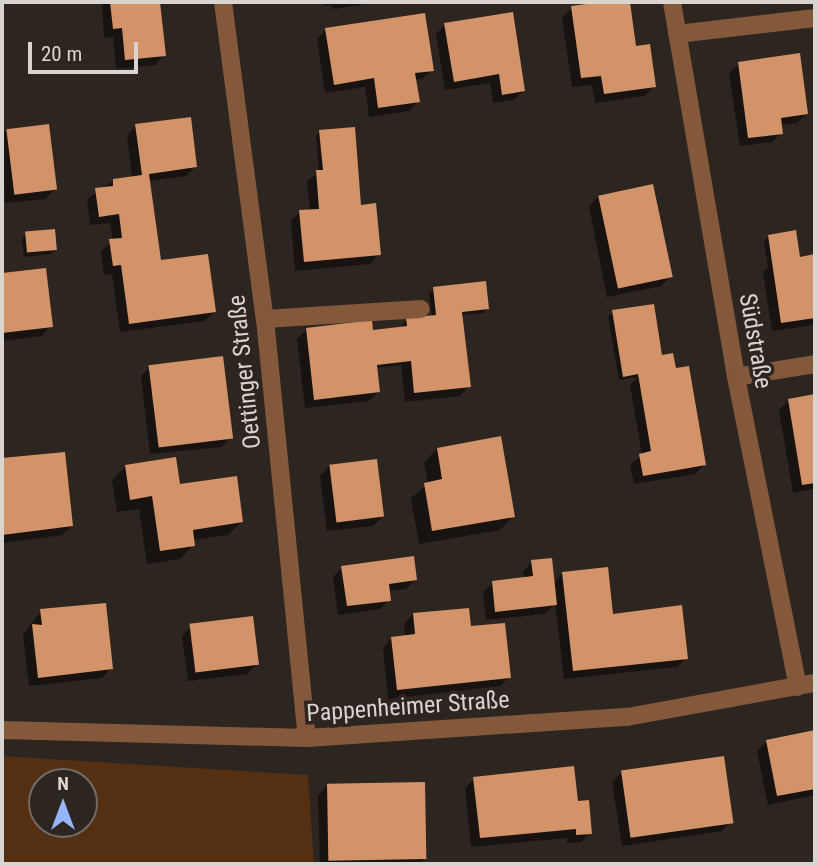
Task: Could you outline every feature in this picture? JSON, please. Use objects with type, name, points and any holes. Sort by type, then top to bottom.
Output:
[{"type":"street","name":"Oettinger Straße","points":[[223,2],[265,319],[307,738]]},
{"type":"street","name":"Südstraße","points":[[672,2],[737,377],[806,685]]},
{"type":"street","points":[[677,34],[815,18]]},
{"type":"street","points":[[265,319],[421,309]]},
{"type":"street","points":[[737,377],[815,364]]},
{"type":"street","name":"Pappenheimer Straße","points":[[2,730],[307,738],[627,717],[806,685]]},
{"type":"shaded area","points":[[2,756],[308,775],[314,864],[2,864]]},
{"type":"building","points":[[110,2],[160,2],[166,56],[125,60],[122,28],[113,29]]},
{"type":"building","points":[[630,2],[636,46],[650,44],[656,87],[604,94],[601,76],[581,78],[571,6]]},
{"type":"building","points":[[513,12],[525,91],[502,95],[499,74],[454,82],[444,23]]},
{"type":"building","points":[[425,13],[434,71],[415,73],[420,102],[378,108],[374,78],[334,85],[325,28]]},
{"type":"building","points":[[800,53],[808,114],[781,118],[783,134],[748,138],[738,62]]},
{"type":"building","points":[[191,117],[197,167],[149,174],[161,260],[208,254],[216,312],[129,324],[121,265],[113,266],[109,239],[122,238],[119,214],[99,217],[95,188],[113,186],[113,179],[142,175],[135,124]]},
{"type":"building","points":[[49,124],[57,190],[14,195],[6,129]]},
{"type":"building","points":[[355,127],[361,205],[376,203],[381,255],[304,262],[299,210],[319,209],[316,170],[323,170],[319,130]]},
{"type":"building","points":[[653,184],[673,277],[618,289],[598,196]]},
{"type":"building","points":[[55,229],[57,250],[27,253],[25,232]]},
{"type":"building","points":[[796,230],[800,257],[815,254],[815,318],[781,323],[768,235]]},
{"type":"building","points":[[46,268],[53,327],[2,333],[2,273]]},
{"type":"building","points":[[486,281],[489,309],[462,312],[471,387],[414,393],[411,361],[377,365],[380,392],[314,400],[306,328],[372,320],[373,330],[407,326],[406,318],[436,315],[433,287]]},
{"type":"building","points":[[654,304],[662,355],[673,353],[676,368],[689,366],[706,465],[643,476],[639,454],[651,451],[638,374],[623,377],[612,310]]},
{"type":"building","points":[[223,356],[233,438],[159,448],[149,365]]},
{"type":"building","points":[[815,394],[815,483],[802,485],[788,399]]},
{"type":"building","points":[[501,436],[515,517],[432,531],[424,483],[442,479],[437,448]]},
{"type":"building","points":[[65,452],[73,526],[2,535],[2,458]]},
{"type":"building","points":[[176,457],[180,484],[237,476],[243,522],[193,530],[195,546],[160,551],[152,496],[130,500],[125,465]]},
{"type":"building","points":[[377,459],[384,517],[336,522],[329,465]]},
{"type":"building","points":[[414,556],[417,580],[389,584],[391,601],[347,606],[341,566]]},
{"type":"building","points":[[552,558],[557,605],[495,612],[492,581],[533,576],[531,560]]},
{"type":"building","points":[[608,567],[613,614],[682,605],[688,659],[573,671],[562,572]]},
{"type":"building","points":[[106,603],[113,669],[38,678],[32,624],[42,625],[40,609]]},
{"type":"building","points":[[469,608],[471,626],[505,623],[511,678],[397,690],[391,637],[415,634],[413,613]]},
{"type":"building","points":[[253,616],[259,665],[195,672],[189,624]]},
{"type":"building","points":[[815,730],[815,789],[777,796],[766,740]]},
{"type":"building","points":[[724,756],[733,823],[630,838],[621,770]]},
{"type":"building","points":[[574,766],[578,801],[589,800],[592,834],[576,835],[576,829],[480,838],[473,777]]},
{"type":"building","points":[[425,782],[426,859],[328,861],[327,784]]}]
